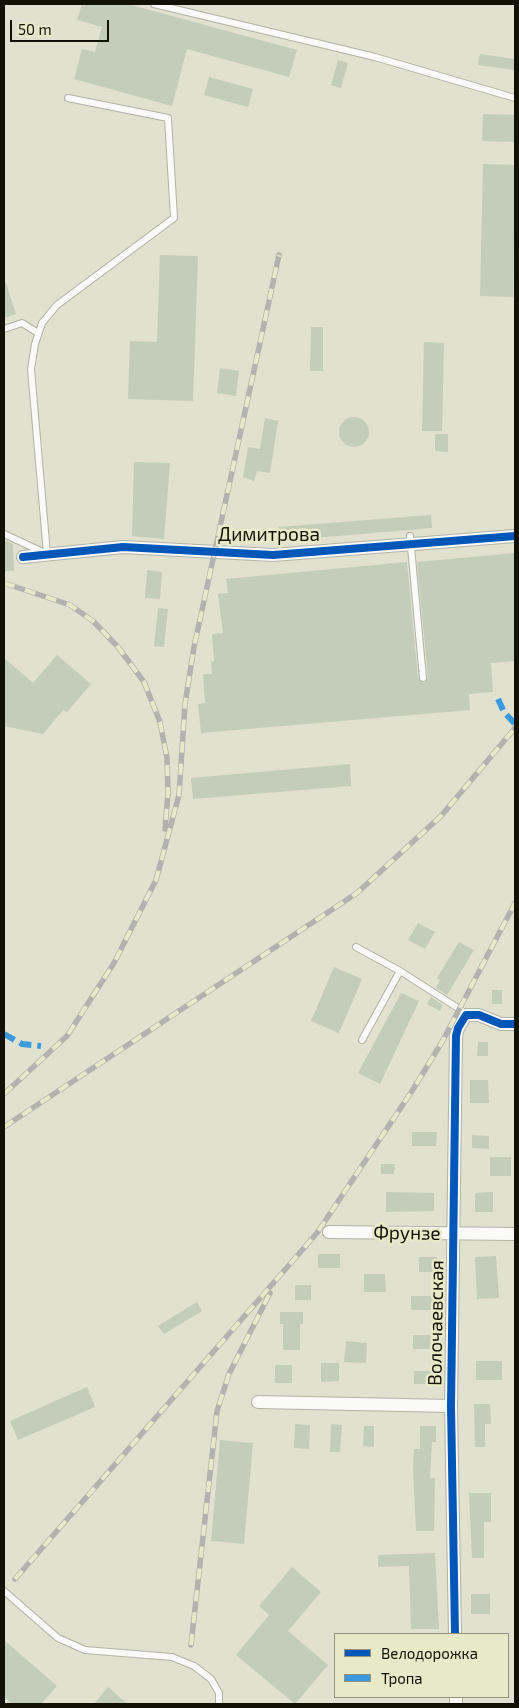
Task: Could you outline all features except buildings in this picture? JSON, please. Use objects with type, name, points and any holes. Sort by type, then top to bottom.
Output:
[{"type":"street","name":"Димитрова","points":[[22,557],[123,547],[273,555],[411,540],[515,536]]},
{"type":"street","points":[[466,1015],[480,1016],[501,1024],[515,1024]]},
{"type":"street","name":"Волочаевская","points":[[455,1633],[451,1406],[456,1036],[458,1028],[466,1015]]},
{"type":"street","name":"Фрунзе","points":[[329,1232],[515,1234]]},
{"type":"street","points":[[258,1402],[451,1406]]},
{"type":"lane","points":[[154,4],[375,57],[515,98]]},
{"type":"lane","points":[[4,534],[47,554],[31,369],[38,333],[42,324],[56,304],[174,218],[168,118],[68,98]]},
{"type":"lane","points":[[4,329],[22,323],[38,333]]},
{"type":"lane","points":[[411,540],[423,678]]},
{"type":"lane","points":[[356,947],[400,971],[466,1015]]},
{"type":"lane","points":[[362,1040],[400,971]]},
{"type":"lane","points":[[4,1591],[58,1638],[85,1650],[172,1658],[194,1666],[212,1679],[219,1693],[219,1704]]},
{"type":"railway","points":[[4,1094],[67,1036],[114,963],[156,880],[179,795],[185,704],[194,647],[279,255]]},
{"type":"railway","points":[[4,583],[70,605],[93,621],[118,647],[144,682],[160,722],[167,758],[168,793],[165,829]]},
{"type":"railway","points":[[4,1127],[357,893],[441,816],[515,728]]},
{"type":"railway","points":[[15,1579],[317,1233],[412,1091],[442,1042],[515,903]]},
{"type":"railway","points":[[191,1645],[217,1411],[229,1374],[270,1293]]},
{"type":"marked path","points":[[498,699],[504,712],[515,724]]},
{"type":"marked path","points":[[4,1034],[22,1044],[41,1046]]},
{"type":"cycle path","points":[[23,557],[123,547],[273,555],[515,536]]},
{"type":"cycle path","points":[[455,1633],[451,1406],[456,1036],[458,1028],[466,1015],[479,1015],[501,1024],[515,1024]]}]
